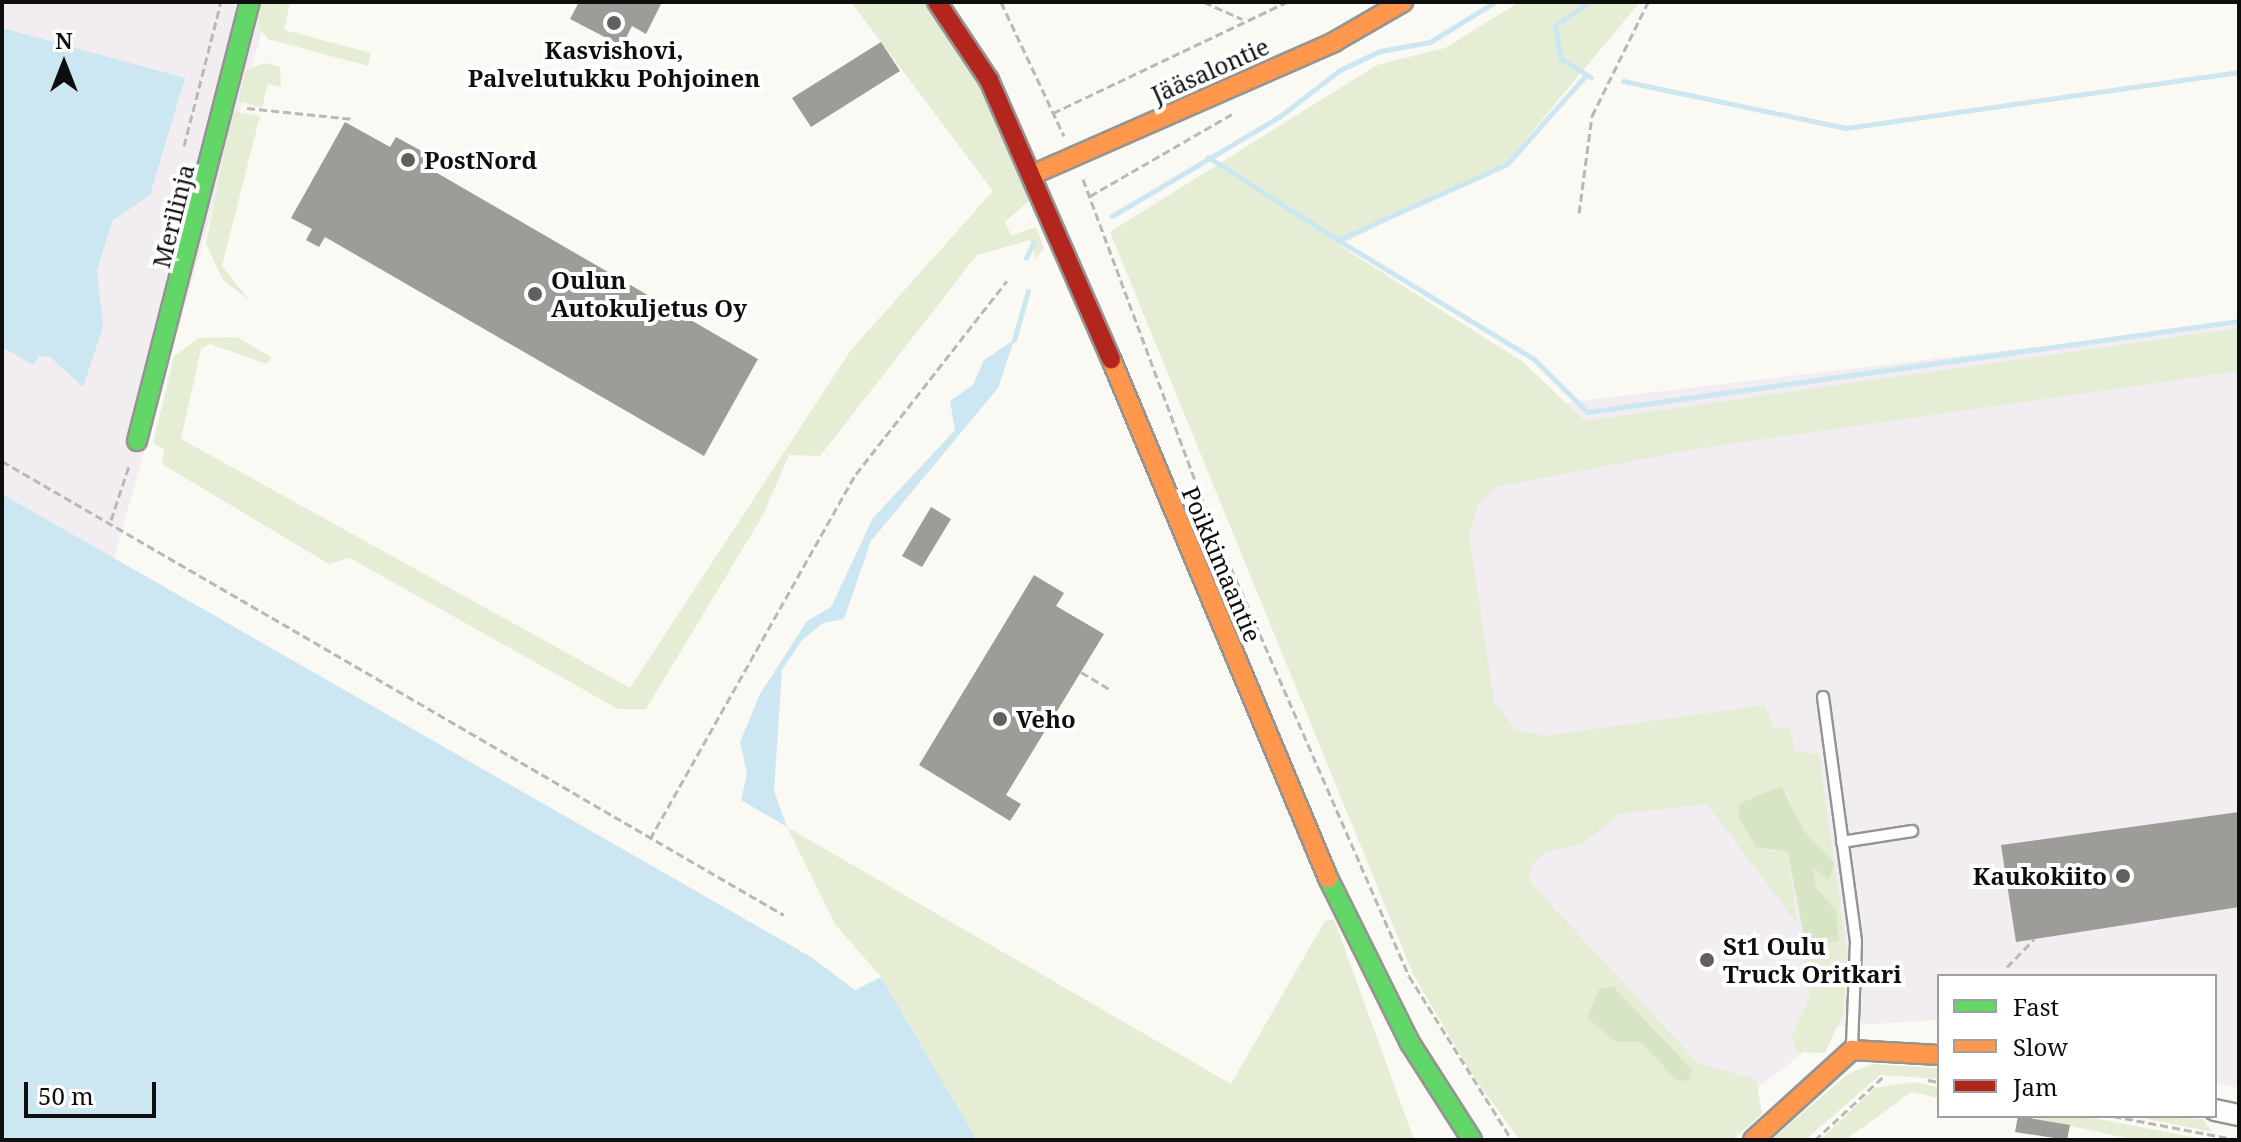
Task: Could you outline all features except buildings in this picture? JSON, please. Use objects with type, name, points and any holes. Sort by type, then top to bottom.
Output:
[{"type":"main road","name":"Merilinja","points":[[137,441],[250,2]]},
{"type":"main road","name":"Poikkimaantie","points":[[937,2],[989,80],[1034,174],[1342,913],[1410,1043],[1472,1140]]},
{"type":"main road","name":"Jääsalontie","points":[[1034,174],[1334,42],[1403,2]]},
{"type":"main road","points":[[1753,1140],[1852,1050],[1937,1055]]},
{"type":"street","points":[[2217,1110],[2239,1115]]},
{"type":"lane","points":[[1823,697],[1858,995],[1852,1050]]},
{"type":"lane","points":[[1842,842],[1912,831]]},
{"type":"path","points":[[184,146],[221,2]]},
{"type":"path","points":[[1001,2],[1074,156],[1207,513],[1409,976],[1512,1140]]},
{"type":"path","points":[[1204,2],[1242,19]]},
{"type":"path","points":[[1053,113],[1242,19],[1287,2]]},
{"type":"path","points":[[1579,213],[1592,116],[1648,2]]},
{"type":"path","points":[[197,97],[353,119]]},
{"type":"path","points":[[650,839],[856,474],[1007,281]]},
{"type":"path","points":[[111,520],[137,441]]},
{"type":"path","points":[[2,461],[111,520],[784,915]]},
{"type":"path","points":[[1081,672],[1109,689]]},
{"type":"path","points":[[2007,967],[2034,939]]},
{"type":"path","points":[[1815,1140],[1869,1085],[1898,1076]]},
{"type":"path","points":[[1925,1079],[1937,1082]]},
{"type":"path","points":[[2124,1118],[2239,1140]]},
{"type":"shaded area","points":[[2,2],[270,2],[114,559],[2,494]]},
{"type":"shaded area","points":[[2239,323],[2239,1088],[2217,1082],[2217,974],[1937,974],[1937,1020],[1838,1026],[1689,1140],[1583,1140],[1343,429]]},
{"type":"green space","points":[[260,2],[290,2],[284,30],[371,53],[368,66],[268,39],[258,27]]},
{"type":"green space","points":[[851,2],[926,2],[980,87],[1030,200],[1005,222],[1011,235],[1036,227],[1044,248],[1036,259],[1030,240],[977,255],[820,456],[789,455],[763,515],[646,709],[618,709],[350,558],[329,564],[162,464],[164,450],[153,443],[174,356],[199,338],[237,337],[271,357],[267,364],[210,344],[201,349],[181,439],[630,688],[851,350],[993,191]]},
{"type":"green space","points":[[1519,2],[1640,2],[1507,162],[1339,245],[1523,362],[1585,421],[2239,328],[2239,371],[1695,449],[1496,487],[1478,505],[1469,535],[1494,702],[1516,730],[1545,736],[1765,705],[1774,729],[1789,727],[1795,751],[1819,754],[1848,961],[1843,1014],[1825,1053],[1797,1052],[1792,1035],[1810,996],[1804,938],[1813,946],[1839,941],[1836,910],[1816,888],[1812,865],[1829,880],[1833,863],[1805,832],[1786,791],[1767,852],[1788,851],[1797,924],[1707,804],[1619,814],[1581,845],[1547,851],[1532,864],[1529,878],[1538,891],[1699,1064],[1756,1079],[1762,1114],[1732,1140],[1520,1140],[1471,1073],[1413,974],[1110,232],[1377,65],[1445,48]]},
{"type":"green space","points":[[265,63],[280,67],[281,87],[268,84],[262,108],[238,101],[246,70]]},
{"type":"green space","points":[[232,111],[260,116],[222,266],[250,301],[223,280],[206,244]]},
{"type":"green space","points":[[1781,786],[1805,832],[1834,863],[1829,880],[1813,868],[1816,888],[1836,910],[1839,941],[1812,946],[1804,938],[1788,852],[1756,847],[1739,819],[1739,804]]},
{"type":"green space","points":[[787,827],[1231,1084],[1325,921],[1334,919],[1414,1140],[977,1140],[881,977],[835,924]]},
{"type":"green space","points":[[1613,986],[1692,1070],[1689,1081],[1676,1080],[1641,1042],[1616,1042],[1587,1018],[1599,989]]},
{"type":"green space","points":[[1872,1064],[1937,1068],[1937,1079],[1880,1075],[1805,1140],[1771,1140],[1848,1074]]},
{"type":"green space","points":[[1912,1082],[1937,1087],[1937,1098],[1912,1092],[1845,1140],[1820,1140],[1875,1088]]},
{"type":"green space","points":[[2034,1118],[2093,1118],[2208,1140],[2135,1140]]},
{"type":"green space","points":[[2142,1118],[2203,1119],[2212,1132]]},
{"type":"water","points":[[2,28],[185,78],[150,195],[112,221],[97,271],[103,327],[83,387],[50,357],[39,356],[33,365],[2,347]]},
{"type":"water","points":[[1014,340],[998,388],[871,541],[844,619],[823,623],[802,640],[782,670],[774,791],[787,827],[741,800],[747,774],[740,742],[760,694],[807,621],[831,607],[873,518],[955,430],[950,401],[973,385],[984,360]]},
{"type":"water","points":[[2,494],[811,957],[855,990],[881,977],[977,1140],[2,1140]]},
{"type":"waterway","points":[[1112,216],[1279,117],[1340,70],[1380,51],[1430,42],[1495,2]]},
{"type":"waterway","points":[[1589,2],[1555,26],[1561,59],[1591,77]]},
{"type":"waterway","points":[[1623,81],[1846,128],[2239,72]]},
{"type":"waterway","points":[[1208,157],[1338,240],[1507,164],[1586,75]]},
{"type":"waterway","points":[[1338,240],[1534,359],[1587,412],[2239,321]]},
{"type":"waterway","points":[[1026,258],[1033,243]]},
{"type":"waterway","points":[[1014,340],[1028,291]]},
{"type":"traffic: fast","points":[[137,441],[250,2]]},
{"type":"traffic: fast","points":[[1328,878],[1410,1043],[1472,1140]]},
{"type":"traffic: slow","points":[[1034,174],[1334,42],[1403,2]]},
{"type":"traffic: slow","points":[[1111,359],[1328,878]]},
{"type":"traffic: slow","points":[[1753,1140],[1852,1050],[1937,1055]]},
{"type":"traffic: jam","points":[[937,2],[989,80],[1111,359]]},
{"type":"place","name":"Kasvishovi, Palvelutukku Pohjoinen","points":[[614,23]]},
{"type":"place","name":"PostNord","points":[[408,160]]},
{"type":"place","name":"Oulun Autokuljetus Oy","points":[[535,294]]},
{"type":"place","name":"Veho","points":[[1000,719]]},
{"type":"place","name":"Kaukokiito","points":[[2123,876]]},
{"type":"place","name":"St1 Oulu Truck Oritkari","points":[[1707,960]]}]
